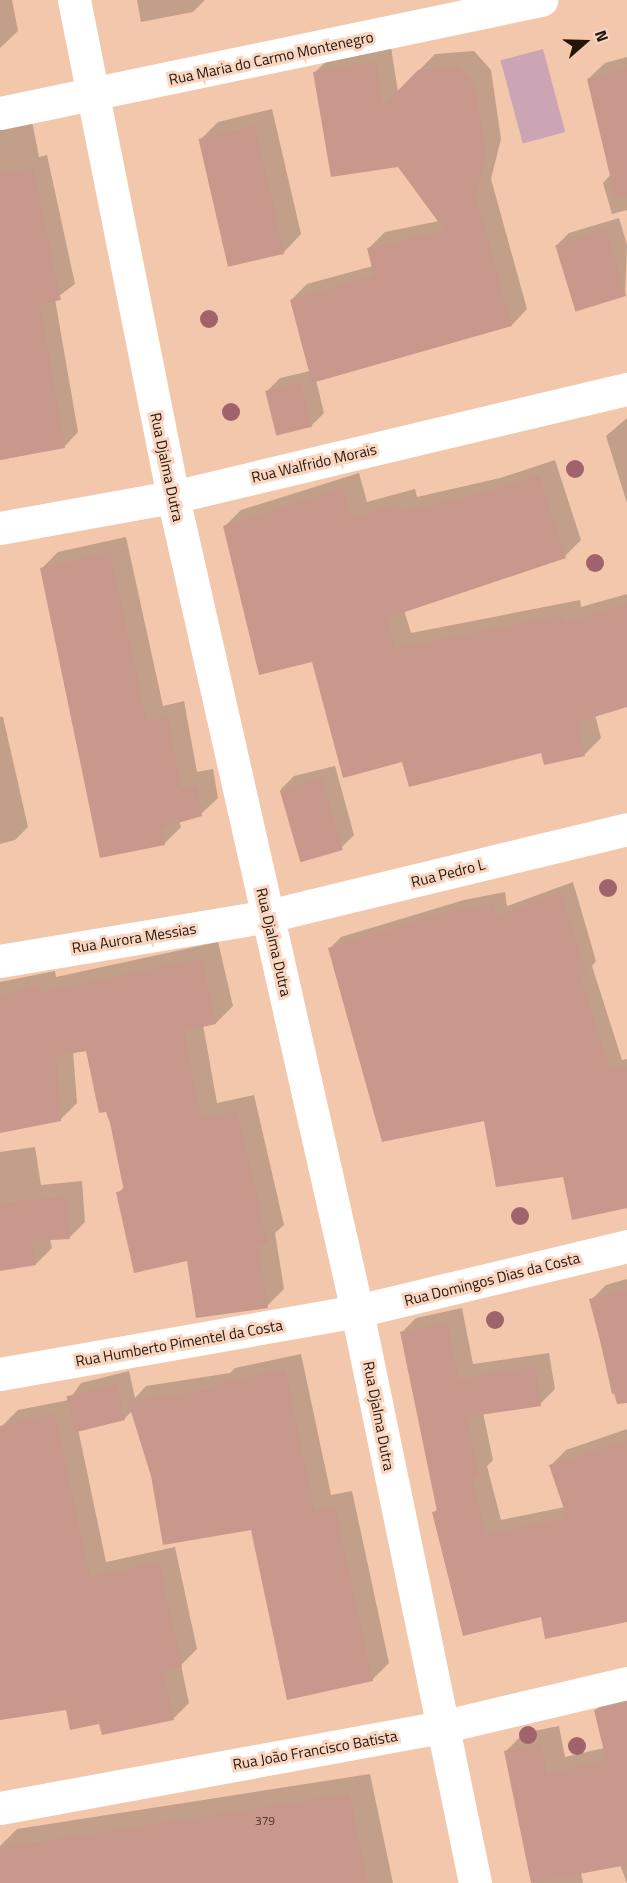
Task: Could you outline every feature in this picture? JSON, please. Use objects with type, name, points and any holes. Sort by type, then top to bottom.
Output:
[{"type":"street","name":"Rua Djalma Dutra","points":[[74,0],[173,497],[357,1311],[475,1883]]},
{"type":"street","name":"Rua Maria do Carmo Montenegro","points":[[0,113],[92,96],[541,0]]},
{"type":"street","name":"Rua Walfrido Morais","points":[[0,528],[173,497],[627,389]]},
{"type":"street","name":"Rua Pedro L","points":[[268,916],[627,829]]},
{"type":"street","name":"Rua Aurora Messias","points":[[0,961],[268,916]]},
{"type":"street","name":"Rua Domingos Dias da Costa","points":[[357,1311],[627,1246]]},
{"type":"street","name":"Rua Humberto Pimentel da Costa","points":[[0,1374],[357,1311]]},
{"type":"street","name":"Rua João Francisco Batista","points":[[0,1808],[441,1727],[627,1683]]},
{"type":"shaded area","points":[[543,49],[565,132],[523,143],[500,60]]},
{"type":"building","points":[[376,62],[383,106],[418,70],[458,66],[475,86],[486,156],[476,195],[512,326],[312,383],[290,300],[374,276],[367,248],[445,231],[398,167],[331,177],[313,72]]},
{"type":"building","points":[[627,69],[627,195],[615,197],[587,79]]},
{"type":"building","points":[[255,126],[284,254],[228,267],[198,139]]},
{"type":"building","points":[[33,168],[61,300],[40,304],[65,448],[0,460],[0,175]]},
{"type":"building","points":[[606,230],[626,296],[575,311],[555,245]]},
{"type":"building","points":[[301,382],[312,427],[276,436],[265,391]]},
{"type":"building","points":[[539,475],[566,558],[387,618],[395,648],[564,615],[565,622],[627,605],[627,707],[578,722],[585,756],[544,765],[541,753],[409,787],[402,762],[343,778],[312,662],[259,675],[223,526],[343,488],[351,517],[399,504],[401,512],[482,493]]},
{"type":"building","points":[[110,552],[147,721],[168,717],[181,788],[197,785],[202,816],[161,828],[165,845],[100,858],[40,568]]},
{"type":"building","points":[[322,778],[343,850],[300,862],[280,790]]},
{"type":"building","points":[[561,892],[586,974],[580,975],[610,1070],[627,1067],[627,1208],[572,1220],[563,1177],[496,1187],[484,1121],[382,1142],[328,948],[451,910],[494,903],[496,916]]},
{"type":"building","points":[[202,958],[216,1024],[184,1031],[201,1119],[237,1111],[268,1243],[258,1245],[268,1308],[196,1318],[187,1261],[134,1273],[116,1192],[124,1191],[110,1123],[106,1112],[99,1113],[86,1051],[56,1056],[61,1121],[0,1133],[0,995],[39,987],[40,993]]},
{"type":"building","points":[[67,1197],[70,1239],[32,1241],[36,1265],[0,1271],[0,1203]]},
{"type":"building","points":[[627,1289],[627,1403],[617,1404],[589,1299]]},
{"type":"building","points":[[447,1323],[459,1379],[535,1367],[541,1406],[467,1417],[479,1477],[472,1478],[486,1534],[567,1518],[549,1465],[627,1441],[627,1622],[545,1639],[541,1617],[463,1636],[432,1512],[437,1511],[400,1332]]},
{"type":"building","points":[[285,1369],[315,1511],[335,1507],[373,1681],[287,1700],[251,1530],[163,1545],[151,1476],[128,1402],[218,1388],[217,1384]]},
{"type":"building","points":[[116,1384],[125,1420],[75,1432],[67,1396]]},
{"type":"building","points":[[55,1414],[90,1577],[159,1562],[182,1667],[163,1671],[174,1720],[102,1735],[99,1724],[70,1730],[66,1710],[0,1720],[0,1426]]},
{"type":"building","points":[[627,1703],[627,1865],[531,1883],[504,1751],[541,1743],[547,1774],[606,1760],[594,1710]]},
{"type":"building","points":[[349,1794],[368,1883],[0,1883],[0,1848]]}]
